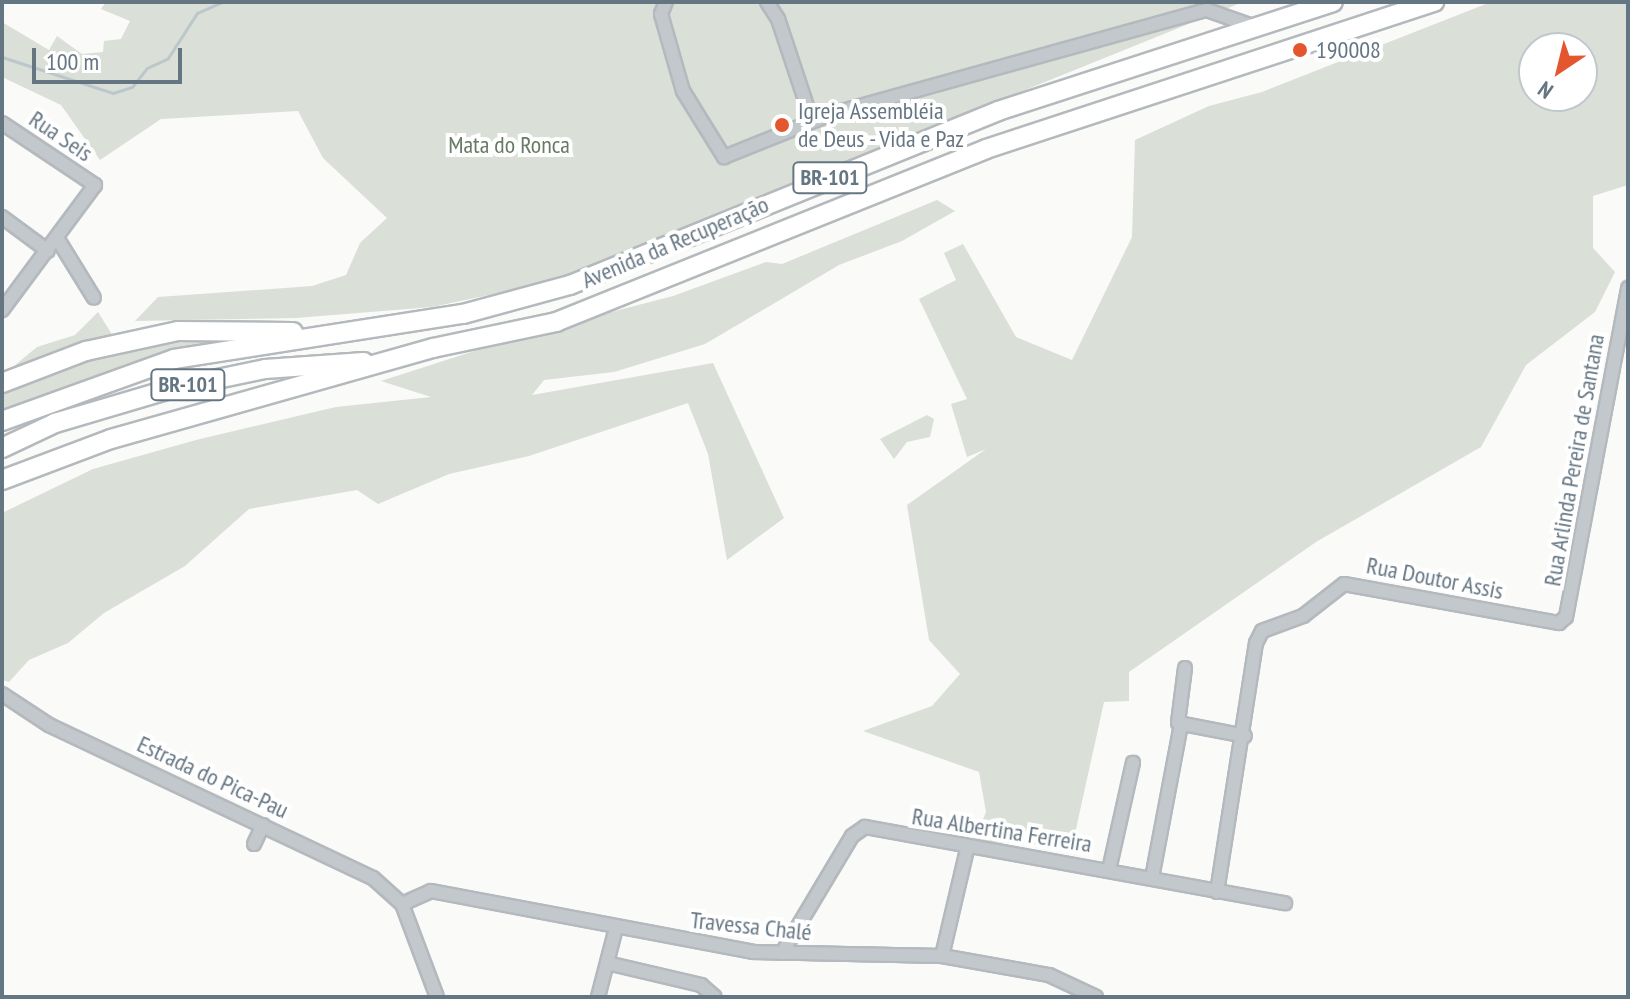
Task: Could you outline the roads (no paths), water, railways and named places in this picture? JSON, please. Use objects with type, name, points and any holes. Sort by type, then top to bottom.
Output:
[{"type":"highway","name":"Avenida da Recuperação","points":[[324,335],[463,314],[570,285],[998,111],[1333,2]]},
{"type":"highway","name":"BR-101","points":[[2,448],[109,406],[225,376],[312,363],[383,362],[556,322],[986,149],[1434,2]]},
{"type":"highway","points":[[2,383],[86,351],[178,331],[324,335]]},
{"type":"highway","name":"BR-101","points":[[2,421],[174,359],[324,335]]},
{"type":"highway","points":[[2,480],[111,439],[383,362]]},
{"type":"street","points":[[666,2],[661,14],[683,91],[724,157],[812,121],[1207,10],[1255,27]]},
{"type":"street","points":[[767,2],[778,19],[812,121]]},
{"type":"street","name":"Rua Seis","points":[[2,123],[95,185],[57,238]]},
{"type":"street","points":[[2,217],[48,251]]},
{"type":"street","points":[[2,311],[57,238],[94,298]]},
{"type":"street","name":"Rua Arlinda Pereira de Santana","points":[[1547,621],[1563,622],[1568,614],[1628,288]]},
{"type":"street","name":"Rua Doutor Assis","points":[[1245,736],[1254,658],[1262,631],[1303,616],[1344,584],[1547,621]]},
{"type":"street","points":[[1152,878],[1180,724],[1185,668]]},
{"type":"street","name":"Estrada do Pica-Pau","points":[[2,694],[49,725],[373,878],[402,904]]},
{"type":"street","points":[[1180,724],[1245,736],[1217,892]]},
{"type":"street","points":[[1109,870],[1133,763]]},
{"type":"street","points":[[254,844],[263,825]]},
{"type":"street","name":"Rua Albertina Ferreira","points":[[782,953],[860,827],[967,849],[1109,870],[1285,903]]},
{"type":"street","points":[[942,956],[967,849]]},
{"type":"street","name":"Travessa Chalé","points":[[402,904],[431,891],[708,946],[782,953],[942,956],[1049,975],[1096,997]]},
{"type":"street","points":[[402,904],[437,997]]},
{"type":"street","points":[[598,997],[616,928]]},
{"type":"street","points":[[607,963],[701,985],[715,997]]},
{"type":"waterway","points":[[2,57],[113,93],[132,87],[147,68],[168,58],[197,13],[222,2]]},
{"type":"place","name":"190008","points":[[1300,50]]},
{"type":"place","name":"Igreja Assembléia de Deus - Vida e Paz","points":[[782,125]]},
{"type":"park label","name":"Mata do Ronca","points":[[509,145]]}]
